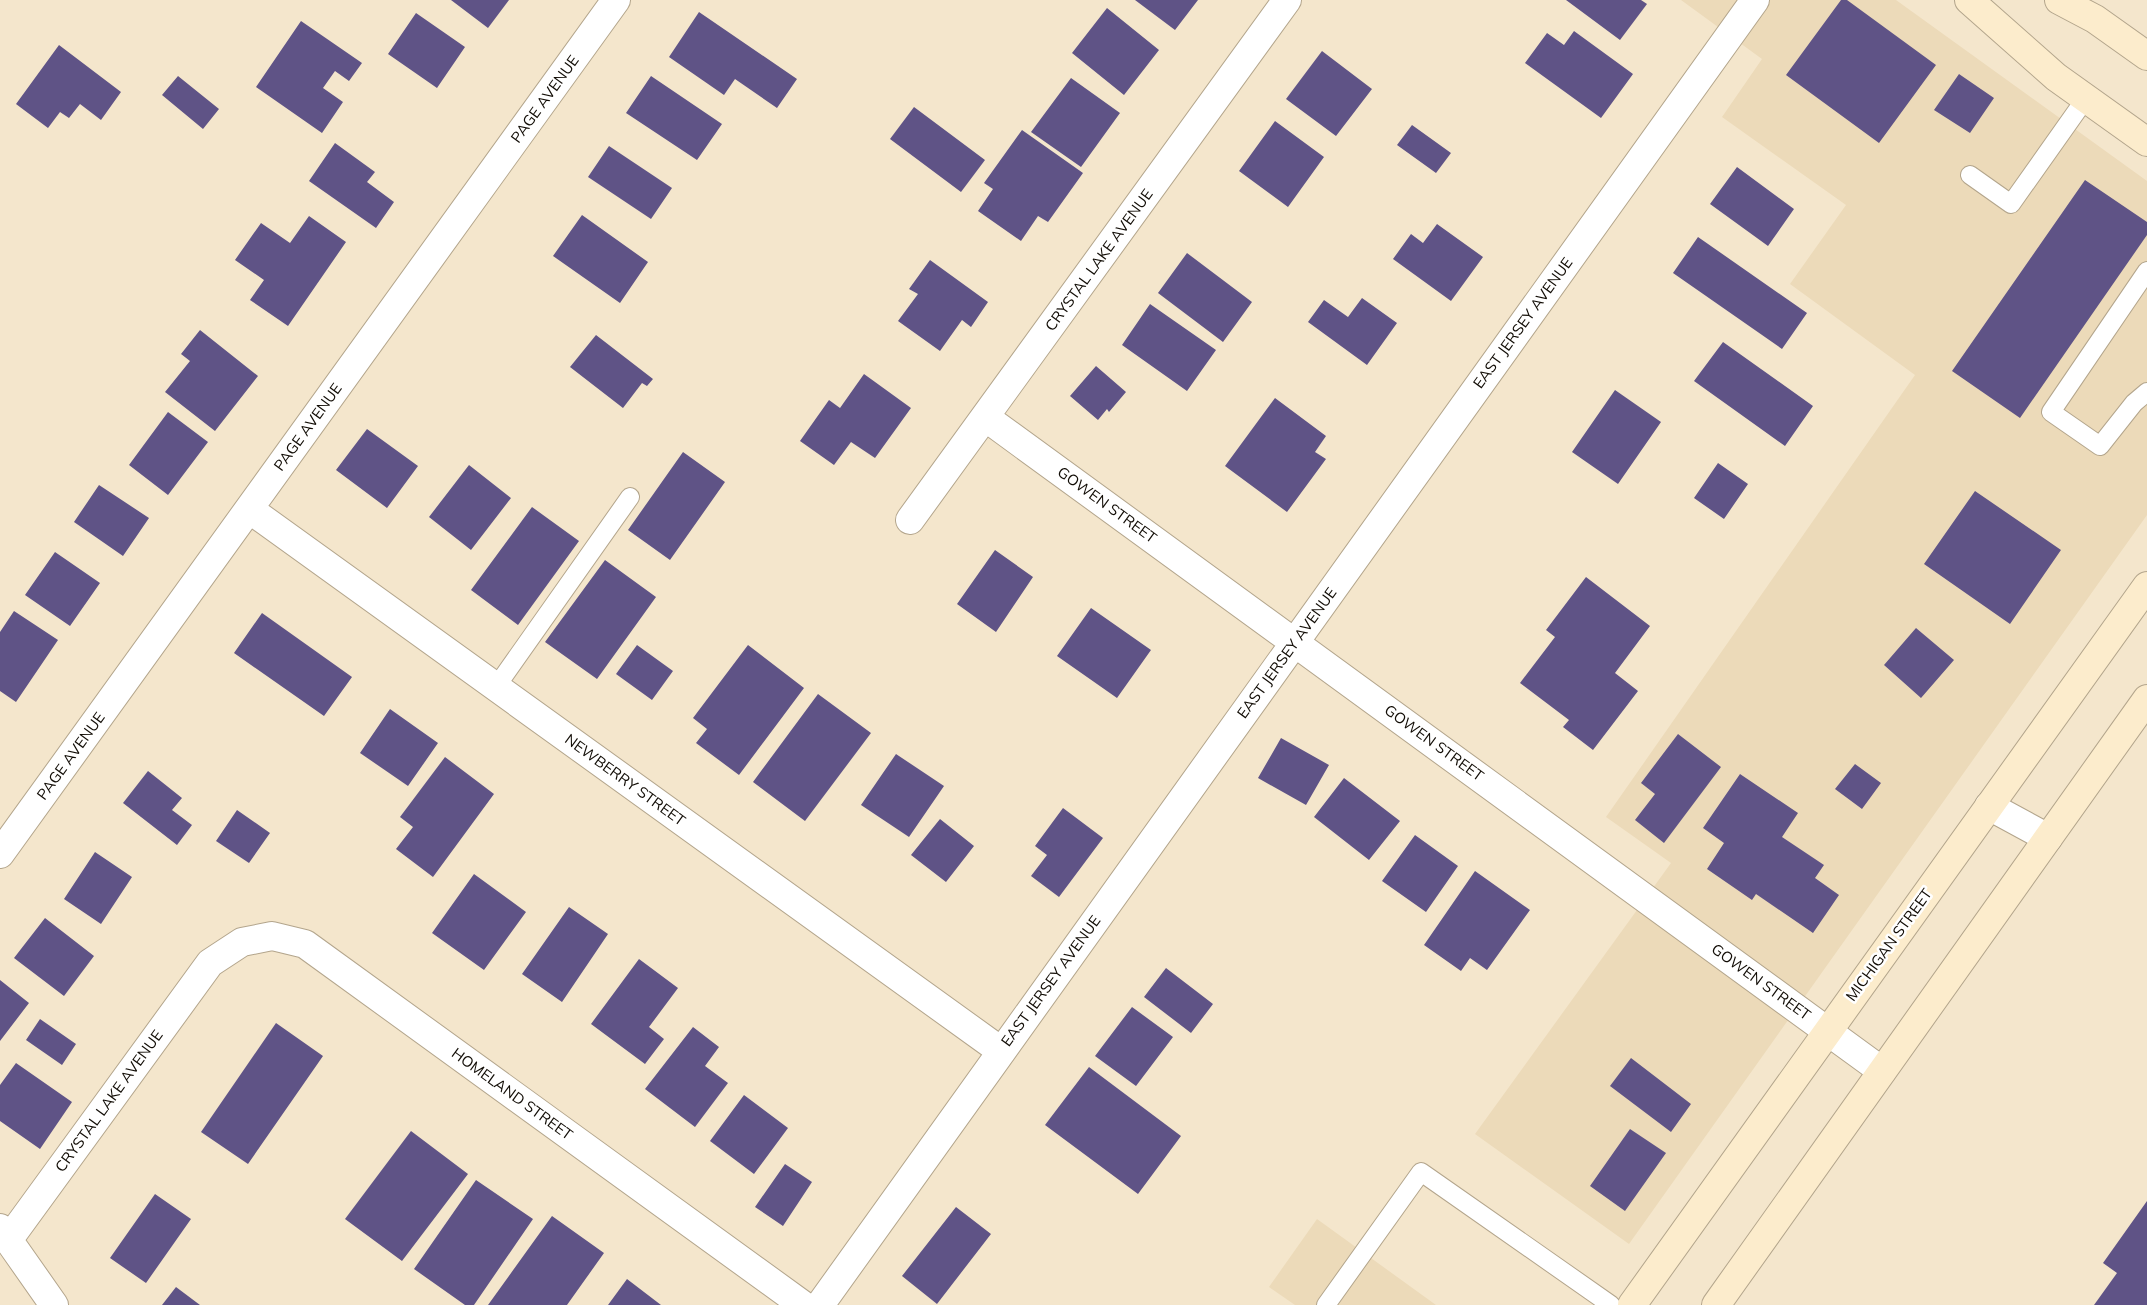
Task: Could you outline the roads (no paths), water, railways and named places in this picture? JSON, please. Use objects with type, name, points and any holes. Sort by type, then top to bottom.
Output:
[{"type":"street","name":"PAGE AVENUE","points":[[0,854],[616,0]]},
{"type":"street","name":"CRYSTAL LAKE AVENUE","points":[[910,520],[1287,0]]},
{"type":"street","name":"EAST JERSEY AVENUE","points":[[820,1305],[1755,0]]},
{"type":"street","points":[[1969,0],[2056,77],[2147,142]]},
{"type":"street","points":[[2059,0],[2095,19],[2147,56]]},
{"type":"street","name":"GOWEN STREET","points":[[985,417],[1882,1071]]},
{"type":"street","name":"NEWBERRY STREET","points":[[249,509],[1001,1051]]},
{"type":"street","name":"MICHIGAN STREET","points":[[1632,1305],[2147,586]]},
{"type":"street","points":[[1716,1305],[2147,700]]},
{"type":"street","points":[[1989,806],[2048,838]]},
{"type":"street","name":"HOMELAND STREET","points":[[210,963],[242,942],[272,936],[305,944],[802,1305]]},
{"type":"street","name":"CRYSTAL LAKE AVENUE","points":[[5,1234],[210,963]]},
{"type":"street","points":[[5,1234],[54,1305]]},
{"type":"lane","points":[[1970,175],[2011,204],[2086,98]]},
{"type":"lane","points":[[2147,271],[2050,412],[2100,446],[2134,403],[2147,392]]},
{"type":"lane","points":[[496,687],[630,497]]},
{"type":"lane","points":[[1326,1305],[1422,1172],[1611,1305]]}]
